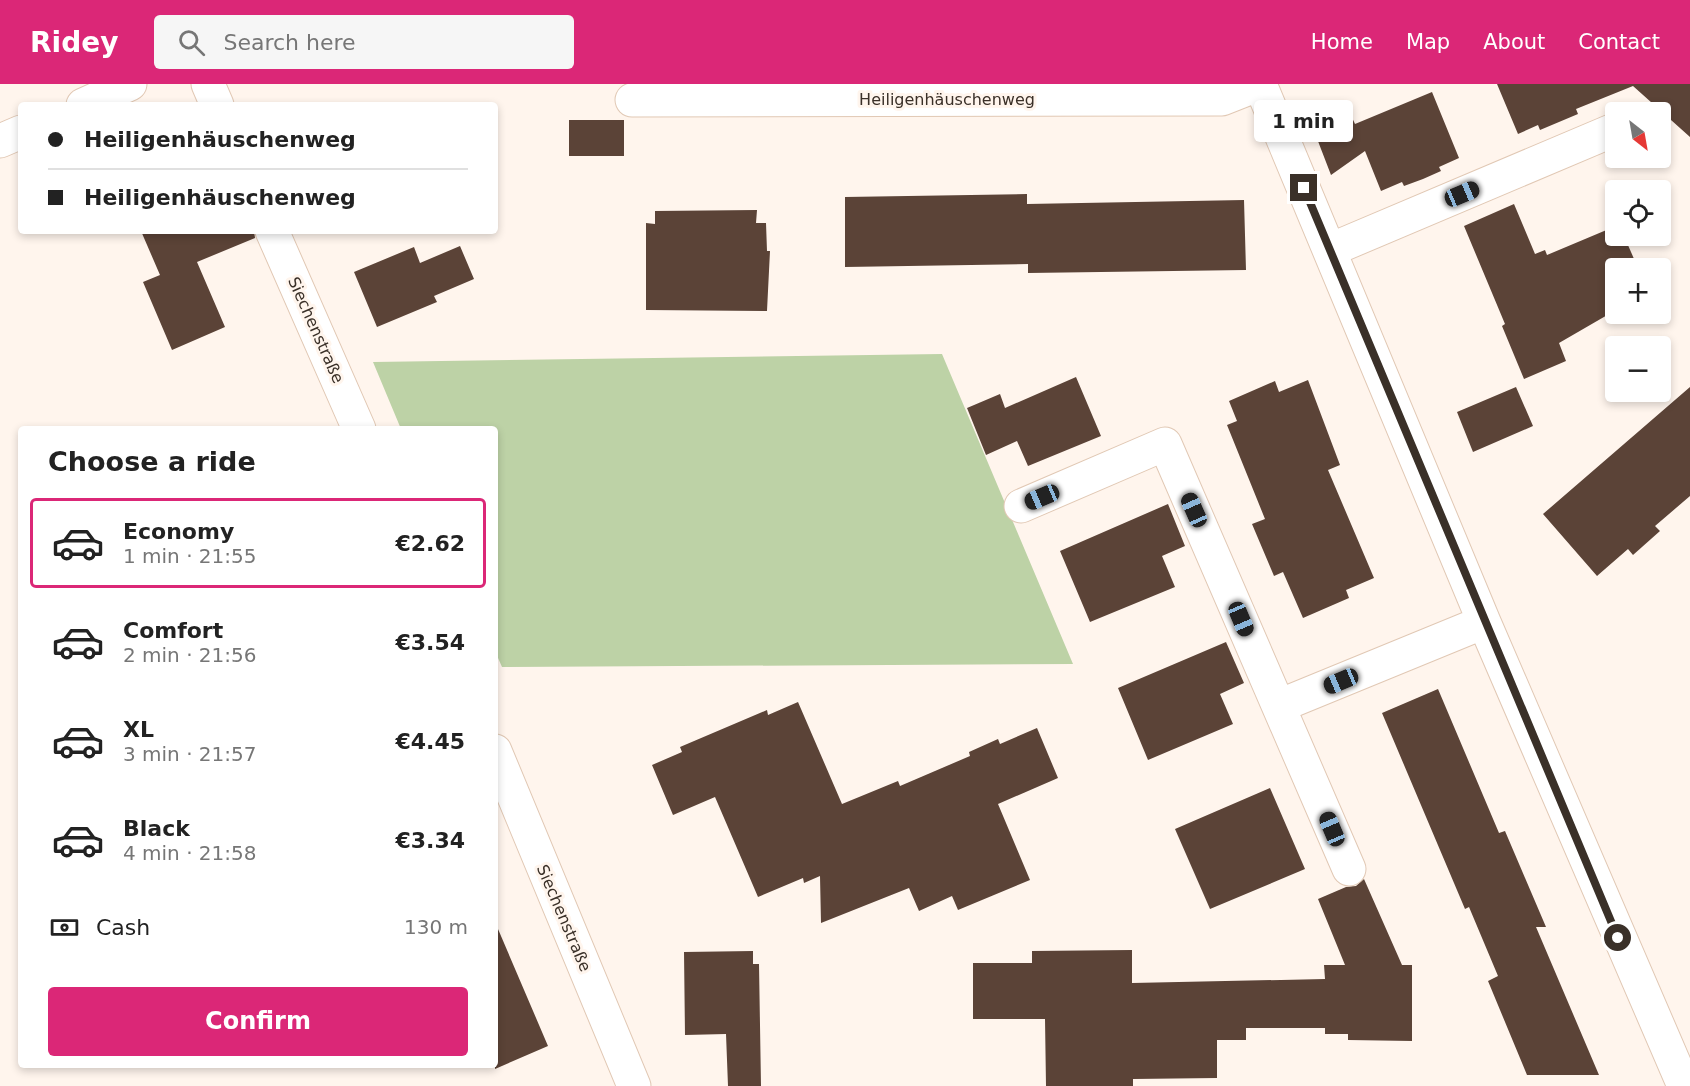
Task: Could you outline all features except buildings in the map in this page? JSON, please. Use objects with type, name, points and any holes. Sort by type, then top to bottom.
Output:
[{"type":"street","points":[[90,102],[130,84]]},
{"type":"street","points":[[208,84],[216,102]]},
{"type":"street","name":"Heiligenhäuschenweg","points":[[632,100],[1222,99],[1260,84],[1484,622],[1684,1086]]},
{"type":"street","points":[[0,141],[18,133]]},
{"type":"street","points":[[1330,250],[1605,134]]},
{"type":"street","name":"Siechenstraße","points":[[273,234],[358,426]]},
{"type":"street","points":[[1021,506],[1165,444],[1349,869]]},
{"type":"street","points":[[1279,706],[1484,622]]},
{"type":"street","name":"Siechenstraße","points":[[498,758],[634,1086]]},
{"type":"green space","points":[[942,354],[1073,664],[502,667],[498,658],[498,426],[400,426],[373,362]]},
{"type":"route","points":[[1304,188],[1618,938]]}]
